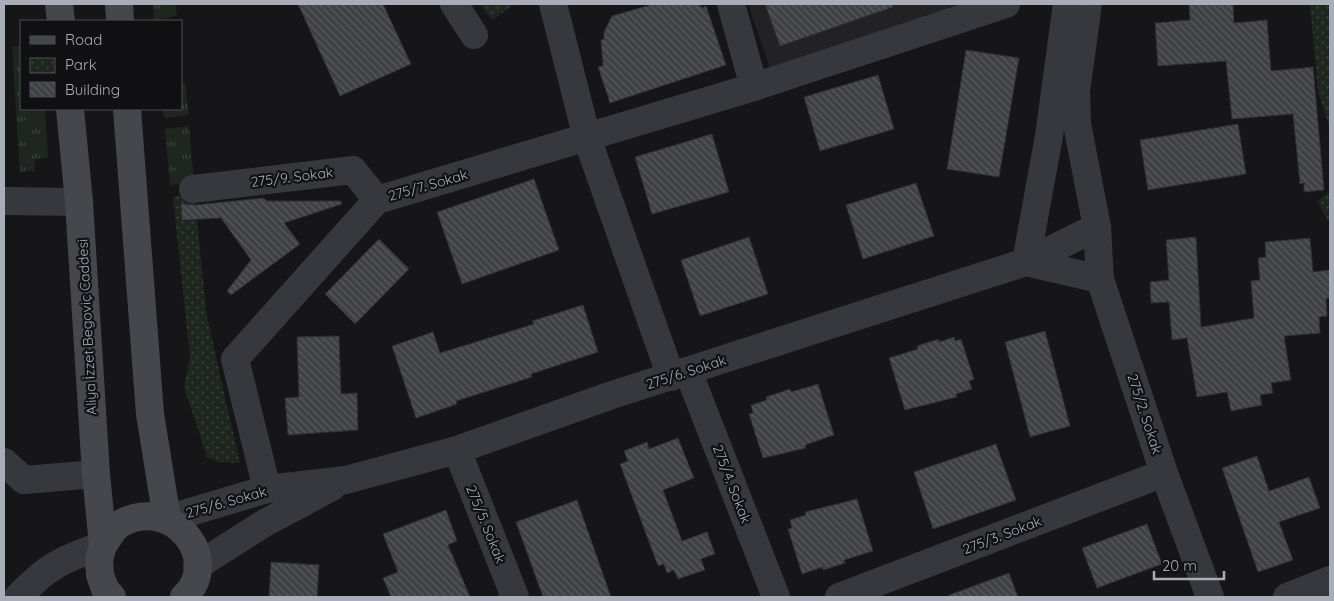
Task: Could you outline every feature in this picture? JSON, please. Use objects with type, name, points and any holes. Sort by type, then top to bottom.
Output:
[{"type":"main road","points":[[59,4],[61,20]]},
{"type":"main road","points":[[119,4],[120,20]]},
{"type":"main road","name":"Aliya İzzet Begoviç Caddesi","points":[[70,110],[79,202],[96,474],[103,545],[99,560],[100,575],[105,589],[112,597]]},
{"type":"main road","points":[[127,110],[150,414],[168,519],[180,527],[190,538],[196,552],[198,566],[194,581],[184,597]]},
{"type":"main road","name":"Aliya İzzet Begoviç Caddesi","points":[[103,545],[118,525],[142,516],[168,519]]},
{"type":"street","points":[[454,4],[474,35]]},
{"type":"street","name":"275/4. Sokak","points":[[553,4],[587,138],[679,374],[776,597]]},
{"type":"street","points":[[732,4],[754,88]]},
{"type":"street","name":"275/7. Sokak","points":[[266,489],[235,359],[377,200],[754,88],[1006,4]]},
{"type":"street","points":[[1026,262],[1049,136],[1067,4]]},
{"type":"street","name":"275/2. Sokak","points":[[1088,4],[1076,91],[1077,124],[1097,227],[1100,278],[1164,473],[1210,597]]},
{"type":"street","name":"275/9. Sokak","points":[[193,189],[353,170],[377,200]]},
{"type":"street","points":[[4,201],[79,202]]},
{"type":"street","points":[[1026,262],[1097,227]]},
{"type":"street","points":[[1026,262],[1100,278]]},
{"type":"street","name":"275/6. Sokak","points":[[168,519],[266,489],[346,480],[457,450],[612,395],[1026,262]]},
{"type":"street","name":"275/5. Sokak","points":[[457,450],[515,597]]},
{"type":"street","points":[[4,462],[24,480],[96,474]]},
{"type":"street","name":"275/3. Sokak","points":[[839,597],[1164,473]]},
{"type":"street","name":"275/6. Sokak","points":[[198,566],[263,524],[346,480]]},
{"type":"street","points":[[18,597],[41,574],[59,561],[103,545]]},
{"type":"street","points":[[1287,597],[1330,580]]},
{"type":"shaded area","points":[[748,4],[973,4],[771,71]]},
{"type":"green space","points":[[153,4],[175,4],[177,15],[154,20]]},
{"type":"green space","points":[[480,4],[515,4],[492,20]]},
{"type":"green space","points":[[1310,4],[1330,4],[1330,128],[1318,92]]},
{"type":"green space","points":[[12,46],[20,46],[20,110],[45,110],[48,158],[34,159],[35,171],[20,172]]},
{"type":"green space","points":[[185,83],[189,115],[164,118],[163,110],[182,110],[182,84]]},
{"type":"green space","points":[[189,126],[194,183],[170,185],[165,129]]},
{"type":"green space","points":[[1330,192],[1330,224],[1317,201]]},
{"type":"green space","points":[[194,194],[207,317],[240,463],[219,462],[207,457],[184,387],[190,358],[173,197]]},
{"type":"building","points":[[298,4],[383,4],[411,64],[340,96]]},
{"type":"building","points":[[654,4],[699,4],[702,8],[706,6],[726,65],[610,103],[598,67],[603,66],[601,40],[604,39],[604,32],[612,16]]},
{"type":"building","points":[[765,4],[892,4],[893,7],[780,46]]},
{"type":"building","points":[[1189,4],[1233,4],[1234,23],[1267,20],[1271,71],[1313,67],[1324,190],[1304,192],[1304,183],[1300,184],[1293,114],[1232,119],[1226,61],[1158,66],[1155,23],[1190,20]]},
{"type":"building","points":[[966,50],[1019,58],[999,177],[947,169]]},
{"type":"building","points":[[878,75],[894,129],[820,151],[804,97]]},
{"type":"building","points":[[1238,124],[1246,174],[1148,190],[1140,140]]},
{"type":"building","points":[[712,134],[729,192],[652,214],[635,157]]},
{"type":"building","points":[[534,179],[559,250],[462,284],[437,212]]},
{"type":"building","points":[[916,183],[934,236],[863,259],[846,205]]},
{"type":"building","points":[[264,198],[267,201],[341,201],[342,204],[284,223],[300,244],[231,295],[227,291],[251,260],[221,218],[182,220],[181,204],[195,205]]},
{"type":"building","points":[[749,237],[768,294],[700,316],[681,260]]},
{"type":"building","points":[[1196,237],[1201,327],[1254,318],[1251,281],[1260,280],[1258,258],[1266,257],[1265,242],[1310,238],[1313,272],[1330,270],[1330,298],[1326,299],[1327,316],[1319,317],[1320,333],[1284,336],[1291,380],[1271,383],[1273,393],[1260,395],[1262,405],[1231,411],[1227,392],[1197,397],[1187,338],[1172,340],[1169,302],[1151,303],[1150,282],[1169,280],[1166,240]]},
{"type":"building","points":[[379,239],[409,269],[355,324],[325,294]]},
{"type":"building","points":[[583,305],[598,352],[531,374],[532,377],[456,401],[457,404],[416,418],[392,346],[433,332],[440,353],[534,324],[532,321]]},
{"type":"building","points":[[1045,331],[1070,426],[1030,437],[1005,342]]},
{"type":"building","points":[[339,336],[341,394],[357,393],[358,430],[288,435],[285,398],[299,397],[297,337]]},
{"type":"building","points":[[954,337],[955,341],[961,339],[974,379],[969,381],[972,389],[956,394],[957,397],[905,410],[889,358],[918,349],[917,346],[939,339],[939,342]]},
{"type":"building","points":[[818,384],[834,435],[805,445],[806,448],[763,458],[749,414],[753,413],[751,405],[767,400],[766,397],[790,389],[791,392]]},
{"type":"building","points":[[678,438],[694,478],[663,490],[682,541],[707,532],[715,554],[701,559],[705,570],[678,579],[674,570],[667,573],[664,564],[658,566],[620,464],[628,461],[624,451],[647,442],[649,449]]},
{"type":"building","points":[[996,444],[1016,500],[933,529],[914,472]]},
{"type":"building","points":[[1257,456],[1269,491],[1309,477],[1320,508],[1279,522],[1293,560],[1258,572],[1222,468]]},
{"type":"building","points":[[857,499],[873,551],[844,560],[845,563],[823,570],[823,567],[802,574],[788,529],[792,528],[790,520],[806,515],[805,512]]},
{"type":"building","points":[[577,500],[611,597],[543,597],[516,522]]},
{"type":"building","points":[[446,510],[457,541],[448,545],[470,597],[391,597],[383,578],[398,572],[383,534]]},
{"type":"building","points":[[1147,524],[1162,564],[1097,588],[1082,548]]},
{"type":"building","points":[[271,562],[319,565],[317,597],[269,597]]},
{"type":"building","points":[[1009,573],[1018,597],[949,597],[949,595]]}]
